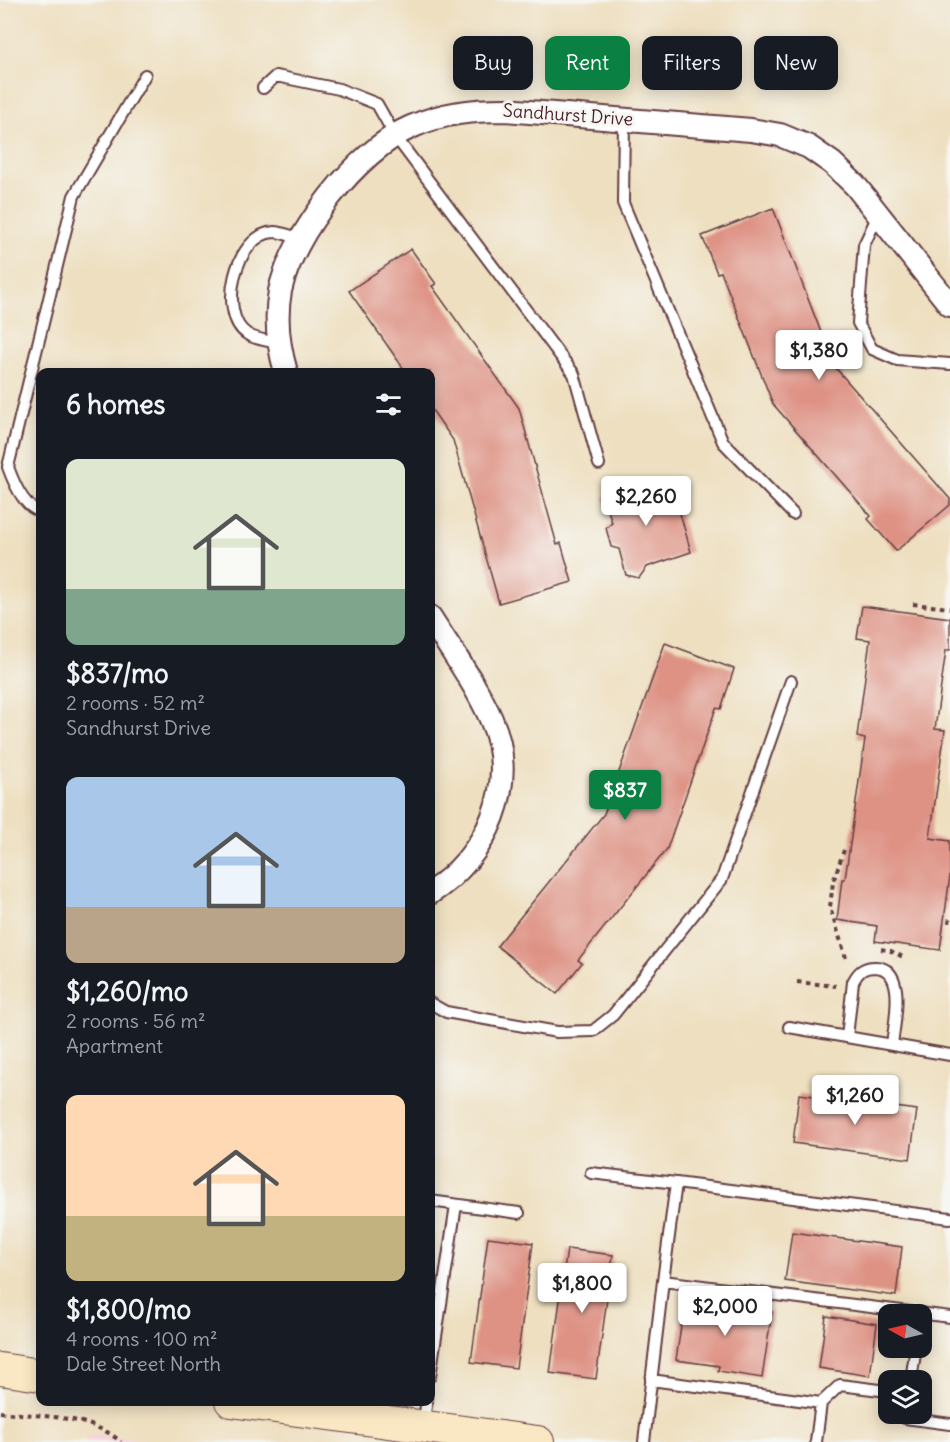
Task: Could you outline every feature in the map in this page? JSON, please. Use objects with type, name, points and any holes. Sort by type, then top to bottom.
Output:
[{"type":"main road","points":[[0,1370],[36,1374]]},
{"type":"main road","points":[[309,1406],[425,1414],[538,1442]]},
{"type":"street","name":"Sandhurst Drive","points":[[285,368],[279,343],[277,320],[280,291],[287,266],[301,239],[337,188],[358,164],[382,143],[394,136],[439,116],[474,110],[505,110],[751,130],[780,135],[809,147],[832,162],[855,185],[950,305]]},
{"type":"street","points":[[435,625],[492,721],[499,749],[501,777],[497,806],[483,840],[473,856],[455,875],[435,889]]},
{"type":"lane","points":[[36,510],[15,488],[8,467],[51,283],[74,196],[145,75]]},
{"type":"lane","points":[[263,88],[276,76],[339,89],[377,104],[394,136],[574,375],[599,464]]},
{"type":"lane","points":[[624,120],[623,204],[723,442],[793,514]]},
{"type":"lane","points":[[878,214],[864,245],[858,323],[872,349],[897,360],[950,363]]},
{"type":"lane","points":[[279,343],[247,334],[234,319],[232,285],[238,262],[253,241],[273,232],[301,239]]},
{"type":"lane","points":[[435,1006],[446,1012],[557,1032],[593,1031],[613,1015],[722,879],[790,681]]},
{"type":"lane","points":[[847,1037],[853,982],[857,974],[864,969],[875,967],[886,969],[893,975],[897,985],[892,1045]]},
{"type":"lane","points":[[789,1027],[950,1055]]},
{"type":"lane","points":[[591,1173],[950,1218]]},
{"type":"lane","points":[[644,1442],[676,1183]]},
{"type":"lane","points":[[435,1202],[519,1213]]},
{"type":"lane","points":[[435,1343],[456,1205]]},
{"type":"lane","points":[[663,1281],[878,1308]]},
{"type":"lane","points":[[932,1315],[950,1317]]},
{"type":"lane","points":[[651,1380],[821,1403]]},
{"type":"lane","points":[[816,1442],[821,1403],[840,1385],[878,1390]]},
{"type":"lane","points":[[932,1422],[950,1424]]},
{"type":"path","points":[[913,604],[950,608]]},
{"type":"path","points":[[844,850],[833,882],[830,907],[848,962]]},
{"type":"path","points":[[949,923],[950,914]]},
{"type":"path","points":[[0,1412],[77,1421],[108,1431],[121,1442]]},
{"type":"shaded area","points":[[89,1435],[150,1442],[88,1442]]},
{"type":"building","points":[[773,208],[834,366],[950,499],[950,505],[896,551],[868,519],[871,516],[773,404],[721,272],[717,273],[702,236]]},
{"type":"building","points":[[411,249],[436,284],[432,286],[519,408],[557,545],[561,543],[572,582],[499,603],[453,440],[435,414],[435,368],[403,368],[349,291]]},
{"type":"building","points":[[671,481],[691,552],[647,567],[639,578],[626,575],[619,549],[611,547],[606,528],[612,523],[604,497],[611,489],[624,493]]},
{"type":"building","points":[[862,606],[950,618],[950,650],[946,650],[935,729],[945,730],[930,838],[950,841],[950,876],[940,950],[875,941],[877,926],[837,920],[865,739],[857,737],[870,640],[857,638]]},
{"type":"building","points":[[665,643],[734,669],[721,709],[716,708],[667,849],[578,960],[582,963],[557,994],[497,946],[604,814]]},
{"type":"building","points":[[799,1094],[917,1110],[910,1159],[793,1143]]},
{"type":"building","points":[[792,1232],[902,1247],[896,1296],[785,1281]]},
{"type":"building","points":[[488,1237],[533,1243],[516,1368],[471,1362]]},
{"type":"building","points":[[567,1249],[613,1255],[596,1379],[550,1373]]},
{"type":"building","points":[[685,1299],[772,1312],[762,1378],[718,1371],[719,1366],[676,1360]]},
{"type":"building","points":[[826,1316],[877,1324],[870,1376],[819,1368]]}]
